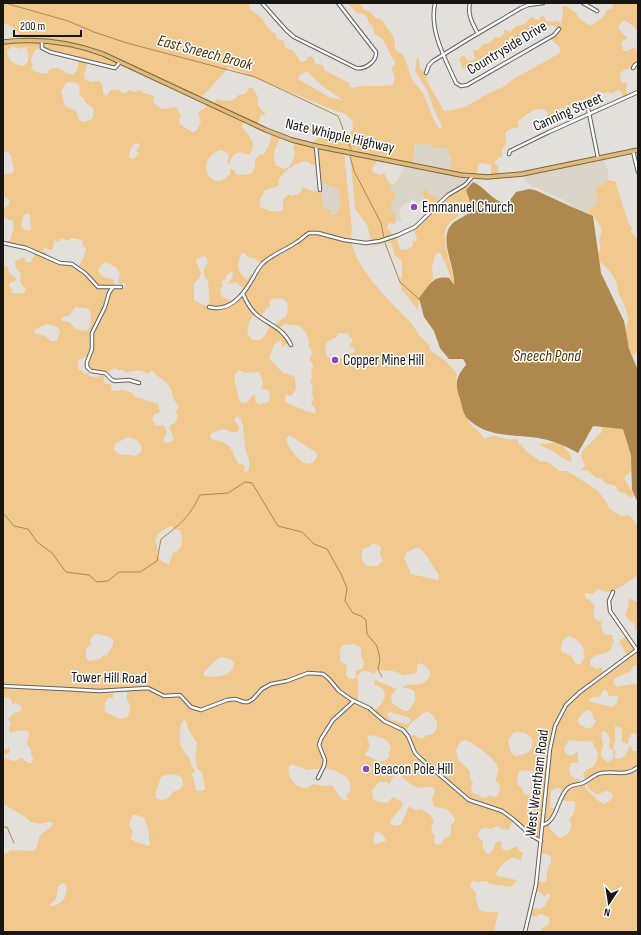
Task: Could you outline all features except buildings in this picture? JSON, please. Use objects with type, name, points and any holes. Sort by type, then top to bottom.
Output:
[{"type":"main road","name":"Nate Whipple Highway","points":[[3,42],[42,41],[82,47],[103,54],[266,130],[292,140],[316,146],[473,176],[498,177],[522,174],[638,150]]},
{"type":"street","points":[[262,3],[294,37],[357,68],[363,68],[374,60],[376,52],[338,3]]},
{"type":"street","name":"Countryside Drive","points":[[435,3],[434,28],[438,41],[456,83],[464,86],[554,35],[559,29]]},
{"type":"street","points":[[470,3],[468,10],[478,34]]},
{"type":"street","points":[[426,73],[430,64],[444,54],[528,5],[543,3]]},
{"type":"street","points":[[583,3],[597,11]]},
{"type":"street","points":[[42,41],[42,48],[50,52],[115,68],[120,62]]},
{"type":"street","points":[[633,68],[634,65],[638,63]]},
{"type":"street","name":"Canning Street","points":[[509,154],[510,151],[549,132],[638,92]]},
{"type":"street","points":[[587,103],[598,158]]},
{"type":"street","points":[[316,146],[320,190]]},
{"type":"street","points":[[633,151],[638,172]]},
{"type":"street","points":[[208,307],[224,308],[237,300],[250,285],[257,270],[264,262],[299,241],[309,233],[318,233],[344,240],[366,243],[380,241],[398,235],[417,226],[448,195],[465,185],[473,176]]},
{"type":"street","points":[[3,243],[26,248],[60,263],[72,264],[89,276],[98,287],[121,287]]},
{"type":"street","points":[[113,287],[92,333],[92,349],[87,362],[87,367],[91,371],[105,374],[115,381],[129,380],[139,383]]},
{"type":"street","points":[[243,293],[255,313],[281,330],[288,338],[291,345]]},
{"type":"street","points":[[613,592],[609,603],[610,612],[637,650]]},
{"type":"street","name":"West Wrentham Road","points":[[525,932],[535,889],[551,741],[555,726],[566,705],[580,692],[637,650]]},
{"type":"street","name":"Tower Hill Road","points":[[3,686],[99,691],[150,688],[164,696],[180,695],[192,707],[201,710],[227,700],[235,699],[248,702],[268,686],[308,673],[320,673],[328,677],[337,690],[354,701],[369,708],[386,722],[403,730],[420,758],[464,796],[502,812],[513,819],[532,836],[541,841]]},
{"type":"street","points":[[318,778],[324,766],[325,760],[320,745],[321,739],[333,720],[354,701]]},
{"type":"street","points":[[542,825],[547,824],[551,820],[565,791],[569,787],[583,783],[599,773],[626,773],[633,771],[638,767]]},
{"type":"shaded area","points":[[3,3],[250,3],[250,9],[263,19],[264,23],[272,32],[275,33],[277,39],[284,41],[285,48],[293,50],[301,62],[307,60],[307,58],[311,56],[314,59],[315,64],[323,65],[324,70],[349,83],[350,87],[353,88],[363,86],[392,85],[395,78],[391,68],[395,65],[395,61],[382,39],[375,35],[372,25],[369,24],[367,17],[361,13],[358,14],[350,6],[350,3],[360,4],[364,10],[371,12],[375,18],[382,20],[393,36],[395,49],[402,53],[412,79],[423,93],[433,118],[441,129],[442,127],[428,92],[415,71],[417,57],[419,59],[420,69],[426,72],[427,81],[444,111],[453,110],[465,107],[489,93],[503,87],[515,78],[560,53],[560,48],[549,37],[554,34],[558,28],[552,25],[543,28],[535,34],[532,31],[528,31],[524,34],[524,38],[520,36],[518,37],[515,47],[506,46],[503,52],[497,52],[492,58],[482,60],[479,65],[470,71],[464,68],[461,69],[462,66],[459,59],[462,56],[465,56],[468,61],[474,60],[473,50],[478,50],[483,44],[490,43],[495,37],[499,38],[504,34],[504,29],[510,32],[517,26],[525,24],[531,17],[538,20],[543,15],[546,21],[556,21],[561,23],[563,14],[562,6],[566,6],[578,14],[577,16],[591,26],[604,16],[607,10],[612,9],[612,3],[636,3],[638,6],[638,32],[633,26],[624,20],[618,26],[622,33],[628,38],[621,42],[623,51],[627,51],[635,47],[638,56],[638,63],[621,72],[620,79],[622,83],[627,83],[626,91],[629,97],[624,99],[619,90],[611,94],[608,92],[601,94],[601,99],[598,100],[593,96],[588,98],[587,103],[583,101],[579,105],[575,102],[572,103],[571,106],[573,110],[567,113],[562,107],[559,110],[557,109],[555,111],[555,118],[550,120],[546,110],[534,110],[518,121],[519,127],[510,129],[505,133],[506,145],[502,150],[502,156],[495,161],[495,164],[498,166],[499,176],[491,175],[491,165],[482,163],[478,165],[477,175],[450,172],[452,159],[447,148],[434,148],[429,144],[415,144],[412,165],[377,158],[376,164],[372,167],[373,172],[380,175],[384,173],[389,183],[393,185],[390,187],[390,192],[397,191],[390,209],[395,216],[395,224],[389,223],[387,228],[393,237],[396,236],[400,249],[407,250],[413,246],[412,242],[416,241],[417,238],[413,229],[422,222],[427,214],[421,202],[424,197],[423,193],[427,187],[428,194],[436,197],[441,202],[448,195],[469,182],[470,185],[466,190],[473,203],[473,211],[460,212],[447,226],[445,231],[447,254],[456,282],[454,285],[452,284],[448,268],[440,253],[436,253],[432,266],[433,279],[419,298],[418,310],[402,290],[399,282],[402,276],[402,261],[394,254],[392,244],[389,242],[374,246],[367,225],[355,209],[350,153],[344,152],[352,242],[355,254],[371,280],[415,328],[419,335],[429,345],[430,350],[447,362],[457,374],[457,388],[466,415],[472,426],[485,439],[493,436],[518,439],[518,443],[521,444],[526,451],[540,461],[548,462],[559,471],[566,471],[574,475],[597,490],[609,508],[621,516],[629,515],[638,528],[638,576],[620,588],[607,592],[598,589],[594,594],[585,593],[585,597],[595,606],[593,611],[594,618],[598,621],[602,621],[602,631],[606,634],[612,635],[614,643],[611,650],[592,658],[590,660],[590,665],[597,669],[601,667],[604,673],[628,657],[619,642],[626,636],[638,650],[638,665],[633,666],[631,671],[615,678],[613,683],[617,687],[638,683],[638,735],[633,733],[629,737],[628,744],[622,742],[622,731],[620,727],[615,726],[615,742],[613,748],[616,752],[614,757],[618,759],[625,756],[630,745],[633,751],[638,751],[638,932],[542,932],[542,928],[549,924],[549,917],[540,914],[536,917],[530,915],[532,908],[540,909],[545,906],[550,898],[550,894],[547,894],[545,897],[540,892],[535,891],[537,881],[546,882],[551,857],[547,854],[540,854],[541,841],[514,820],[509,830],[502,829],[497,826],[491,829],[481,829],[477,835],[483,842],[483,848],[487,854],[491,853],[497,841],[502,842],[501,847],[504,850],[509,850],[516,846],[520,852],[523,852],[521,860],[511,858],[501,866],[496,874],[497,876],[517,880],[511,887],[490,884],[486,881],[480,881],[478,883],[472,881],[470,886],[476,893],[476,900],[479,910],[486,912],[498,912],[494,932],[3,932],[3,855],[11,850],[32,851],[36,849],[40,835],[51,827],[53,823],[50,822],[40,824],[31,822],[24,816],[3,804],[3,754],[4,758],[14,761],[22,758],[28,763],[32,763],[33,758],[31,749],[27,745],[29,732],[9,731],[11,723],[8,719],[14,713],[21,711],[21,706],[15,703],[12,705],[11,699],[5,697],[3,699],[3,265],[8,267],[9,273],[16,278],[15,281],[11,282],[9,286],[10,288],[14,289],[11,292],[17,294],[23,293],[26,290],[20,282],[21,274],[16,268],[15,262],[21,258],[25,258],[25,261],[30,263],[36,253],[3,244],[3,240],[5,242],[10,240],[14,227],[12,220],[7,220],[3,217],[3,210],[10,203],[8,199],[3,196],[3,175],[14,171],[11,156],[8,152],[3,152],[3,40],[20,38],[14,28],[3,23]],"holes":[[[12,46],[20,49],[24,47],[27,48],[28,59],[24,66],[18,65],[10,60],[7,51]],[[42,48],[46,52],[78,60],[78,68],[74,74],[69,74],[57,68],[50,69],[47,73],[33,70],[31,59],[35,50]],[[118,60],[199,99],[200,95],[203,96],[229,67],[346,114],[353,122],[352,131],[345,135],[328,133],[314,141],[313,145],[296,141],[293,148],[295,154],[293,160],[289,167],[284,169],[275,165],[274,152],[281,136],[273,133],[264,154],[259,155],[255,160],[255,167],[251,174],[237,175],[234,170],[230,169],[230,174],[223,180],[216,181],[211,178],[208,173],[206,167],[208,160],[213,154],[221,150],[229,155],[227,162],[229,164],[232,157],[236,153],[239,152],[249,155],[252,151],[253,144],[252,140],[242,127],[245,120],[257,126],[261,115],[266,115],[257,104],[258,97],[252,87],[249,88],[245,94],[238,95],[234,99],[226,101],[217,99],[212,105],[207,103],[205,108],[198,113],[201,122],[196,131],[192,132],[180,124],[179,119],[181,115],[176,107],[161,109],[153,102],[154,96],[139,90],[134,92],[129,90],[126,93],[120,92],[119,90],[111,90],[106,96],[103,93],[103,86],[101,82],[91,82],[85,79],[84,74],[88,63],[112,67],[116,65]],[[308,72],[320,84],[343,100],[331,98],[298,79],[300,75]],[[71,82],[79,85],[79,95],[84,98],[85,102],[93,108],[93,117],[91,120],[83,122],[79,119],[76,111],[65,106],[61,91],[66,83]],[[135,143],[140,144],[136,151],[140,153],[133,159],[130,158],[130,150]],[[307,161],[312,165],[317,164],[319,184],[325,184],[340,190],[339,199],[341,207],[337,213],[333,215],[330,214],[331,210],[323,208],[320,190],[314,192],[303,187],[299,194],[291,196],[289,194],[283,200],[283,210],[274,212],[260,207],[260,200],[265,190],[279,186],[278,181],[287,171],[298,163]],[[28,213],[30,215],[31,230],[24,229],[21,225],[24,215]],[[62,238],[67,241],[72,238],[82,240],[83,246],[86,248],[81,263],[78,267],[48,258],[47,253],[43,251],[45,247],[49,250],[53,249],[54,240],[58,242]],[[243,253],[246,254],[247,257],[256,259],[262,265],[254,275],[251,274],[247,280],[238,268],[241,254]],[[204,256],[208,261],[204,269],[204,275],[208,281],[210,308],[194,300],[194,284],[201,274],[196,261]],[[105,262],[116,267],[120,274],[118,282],[120,284],[125,283],[125,288],[113,287],[114,282],[112,279],[101,275],[98,271],[101,265]],[[231,272],[233,273],[232,278],[227,284],[236,282],[245,290],[232,304],[229,299],[221,295],[220,290],[223,284],[221,281],[225,280],[226,275]],[[272,299],[283,299],[287,302],[287,315],[274,326],[270,324],[267,332],[261,340],[253,340],[247,331],[250,320],[255,314],[261,317],[267,308],[270,307],[269,302]],[[75,307],[89,309],[91,314],[89,329],[84,331],[70,322],[61,320],[64,316],[69,316]],[[46,324],[58,327],[60,333],[56,341],[51,341],[43,335],[34,333],[34,330]],[[283,325],[297,325],[307,334],[309,341],[308,347],[311,349],[312,354],[309,360],[313,364],[311,370],[312,377],[310,381],[313,389],[311,394],[314,397],[311,404],[315,408],[316,413],[306,411],[285,402],[286,395],[291,396],[296,389],[295,378],[294,376],[283,373],[269,358],[276,343],[282,341],[282,349],[284,345],[290,343],[279,329]],[[338,333],[349,334],[349,337],[353,339],[349,347],[354,348],[355,352],[349,354],[346,352],[342,358],[337,359],[330,358],[325,351],[327,342],[337,337]],[[90,354],[88,363],[91,369],[109,371],[115,368],[127,373],[138,370],[148,374],[153,371],[167,383],[172,391],[173,398],[179,407],[176,411],[178,416],[175,423],[169,426],[174,440],[165,443],[163,440],[167,432],[163,425],[156,426],[152,419],[154,415],[160,412],[158,404],[133,396],[133,393],[123,390],[111,391],[112,387],[110,384],[105,384],[103,373],[101,373],[98,377],[91,377],[87,373],[84,375],[83,371],[79,370],[78,361]],[[239,370],[245,373],[258,372],[263,383],[261,389],[269,391],[270,400],[267,403],[259,404],[256,402],[255,395],[252,396],[248,402],[242,403],[239,400],[235,375]],[[237,416],[240,418],[243,426],[245,448],[249,460],[249,469],[246,473],[244,471],[244,465],[238,463],[230,447],[223,442],[211,439],[210,436],[212,433],[224,429],[231,432],[237,432],[239,429],[239,426],[234,420]],[[289,435],[317,453],[317,457],[312,463],[309,464],[303,462],[296,456],[286,439]],[[128,437],[140,443],[141,452],[136,456],[122,455],[114,450],[115,444]],[[170,526],[181,531],[182,544],[178,551],[173,553],[169,564],[160,560],[157,554],[158,550],[155,539],[159,533]],[[372,544],[376,544],[381,547],[380,555],[383,561],[377,566],[367,566],[362,556],[363,549]],[[415,548],[419,548],[439,575],[438,580],[411,574],[404,558],[406,553]],[[97,634],[113,639],[113,645],[107,655],[102,656],[100,659],[89,661],[86,658],[86,650],[88,646],[91,646],[91,638]],[[570,636],[581,644],[585,657],[580,664],[576,664],[571,656],[561,651],[564,639]],[[354,644],[361,648],[361,657],[364,664],[362,669],[356,671],[356,678],[349,679],[346,674],[347,665],[341,662],[340,649],[343,645]],[[222,657],[230,659],[234,662],[231,671],[227,674],[213,677],[204,676],[204,672],[212,663]],[[420,663],[427,667],[431,674],[423,683],[405,685],[402,688],[411,689],[415,692],[415,701],[408,711],[404,711],[392,703],[391,696],[397,690],[376,680],[374,682],[375,685],[381,688],[385,693],[384,699],[373,711],[361,703],[358,697],[359,690],[357,678],[359,674],[363,671],[374,674],[377,670],[393,671],[404,675],[414,674],[417,672],[417,665]],[[604,690],[607,691],[609,696],[618,697],[617,703],[612,707],[588,701],[593,697],[600,697]],[[113,691],[127,691],[127,700],[130,708],[127,717],[120,719],[105,712],[105,703],[108,698],[113,698]],[[587,710],[592,712],[593,718],[596,721],[589,729],[580,725],[577,721]],[[391,712],[407,717],[411,720],[408,724],[391,720],[387,715]],[[428,712],[435,718],[437,729],[435,732],[426,735],[424,738],[419,738],[414,735],[409,737],[405,732],[411,723],[423,713]],[[185,720],[188,729],[197,743],[196,763],[198,770],[202,772],[205,789],[201,791],[197,791],[196,789],[192,774],[195,771],[188,756],[182,748],[180,728],[182,722]],[[603,731],[608,734],[610,740],[609,748],[613,750],[613,758],[610,761],[607,762],[601,756]],[[516,732],[525,733],[532,738],[533,742],[529,751],[516,756],[511,753],[508,740],[513,733]],[[371,735],[386,740],[390,746],[391,750],[389,752],[389,757],[386,760],[378,761],[366,756],[365,754],[370,747],[367,736]],[[465,740],[483,751],[496,763],[498,771],[495,780],[500,787],[499,794],[497,796],[493,797],[489,795],[487,798],[483,798],[472,792],[471,788],[473,783],[470,778],[470,771],[458,760],[456,750],[461,741]],[[569,740],[585,742],[592,741],[598,754],[594,766],[586,770],[583,775],[586,781],[585,782],[589,789],[597,795],[605,791],[611,792],[613,795],[611,800],[604,804],[600,802],[586,789],[584,783],[581,784],[579,779],[575,779],[571,776],[569,768],[572,763],[578,763],[577,752],[571,756],[565,753],[564,748]],[[291,764],[308,770],[323,768],[334,770],[348,778],[351,791],[346,795],[348,800],[345,800],[340,797],[332,785],[325,786],[313,784],[305,788],[294,783],[288,771]],[[525,770],[535,772],[539,775],[535,794],[526,795],[522,788],[518,785],[517,777],[520,771]],[[168,774],[177,775],[182,778],[183,785],[179,790],[172,792],[166,799],[161,800],[156,798],[157,788],[161,777]],[[398,774],[417,787],[433,787],[435,791],[432,799],[434,807],[447,809],[455,819],[451,824],[451,834],[449,837],[445,838],[441,844],[437,845],[434,842],[435,836],[432,831],[434,821],[429,814],[421,809],[415,810],[409,806],[401,824],[397,826],[392,825],[390,822],[403,803],[393,797],[387,803],[376,801],[373,799],[372,791],[379,782],[386,782],[390,784],[392,778]],[[556,788],[561,789],[563,795],[561,799],[566,801],[574,801],[575,808],[574,813],[569,819],[571,825],[569,833],[560,838],[551,830],[548,824],[557,809],[550,807],[551,791]],[[133,815],[144,818],[148,828],[150,846],[131,839],[133,830],[130,828],[130,822]],[[375,832],[381,833],[386,841],[375,844],[373,840]],[[62,883],[66,885],[67,889],[63,900],[57,904],[49,906],[56,899],[58,887]]]},
{"type":"shaded area","points":[[416,143],[447,148],[452,159],[450,172],[472,175],[469,183],[441,202],[434,196],[423,194],[424,197],[421,202],[417,203],[414,199],[412,199],[400,209],[399,213],[402,221],[396,221],[390,209],[397,192],[390,192],[389,188],[397,181],[401,173],[404,171],[404,163],[412,158]]},
{"type":"shaded area","points":[[604,157],[606,167],[608,169],[608,180],[604,184],[600,185],[596,194],[597,203],[595,206],[591,207],[588,213],[579,211],[562,199],[531,186],[524,179],[524,173]]},
{"type":"shaded area","points":[[608,180],[617,182],[616,184],[629,224],[632,227],[631,232],[638,239],[638,352],[635,353],[632,360],[623,331],[628,323],[627,313],[618,293],[614,278],[610,271],[598,261],[598,253],[601,248],[599,242],[602,230],[595,217],[588,213],[591,207],[595,206],[597,203],[596,187],[604,184]]},
{"type":"shaded area","points":[[319,184],[325,184],[340,190],[339,199],[341,207],[336,214],[330,214],[323,208]]},
{"type":"shaded area","points":[[628,423],[633,471],[627,474],[624,478],[634,495],[633,497],[619,492],[616,486],[605,483],[602,479],[595,477],[589,471],[581,470],[585,466],[581,453],[601,433],[603,424]]},
{"type":"shaded area","points":[[556,442],[562,444],[571,456],[572,462],[541,446],[540,443],[545,444]]},
{"type":"shaded area","points":[[629,598],[634,601],[638,601],[638,632],[635,629],[635,624],[625,615]]},
{"type":"shaded area","points":[[9,748],[10,751],[8,754],[3,754],[3,749]]},
{"type":"water","name":"Sneech Pond","points":[[473,182],[492,197],[507,204],[516,192],[529,189],[535,190],[593,216],[601,273],[624,321],[629,349],[638,370],[638,503],[632,490],[631,455],[623,429],[593,426],[578,453],[559,444],[543,439],[501,434],[483,429],[475,425],[465,415],[458,394],[457,381],[466,365],[465,362],[463,359],[449,359],[440,348],[434,331],[424,317],[419,298],[431,282],[439,278],[449,278],[454,285],[454,277],[448,252],[447,236],[449,228],[454,222],[473,210],[466,190]]},
{"type":"waterway","name":"East Sneech Brook","points":[[5,3],[68,21],[94,32],[127,43],[255,77],[338,116],[351,149]]},
{"type":"waterway","name":"East Sneech Brook","points":[[350,156],[354,171],[381,223],[384,238]]},
{"type":"waterway","name":"East Sneech Brook","points":[[385,243],[400,282],[420,300]]},
{"type":"waterway","points":[[3,513],[14,526],[28,529],[37,542],[52,553],[66,572],[89,575],[97,582],[108,581],[119,572],[140,572],[157,561],[161,539],[184,520],[200,495],[228,493],[245,482],[252,483],[278,526],[302,532],[314,544],[327,549],[347,588],[345,601],[353,613],[366,620],[367,634],[377,646],[380,659],[378,669],[382,677]]},
{"type":"waterway","points":[[3,827],[7,827],[14,843]]},
{"type":"place","name":"Emmanuel Church","points":[[414,207]]},
{"type":"place","name":"Copper Mine Hill","points":[[335,360]]},
{"type":"place","name":"Beacon Pole Hill","points":[[366,769]]}]
